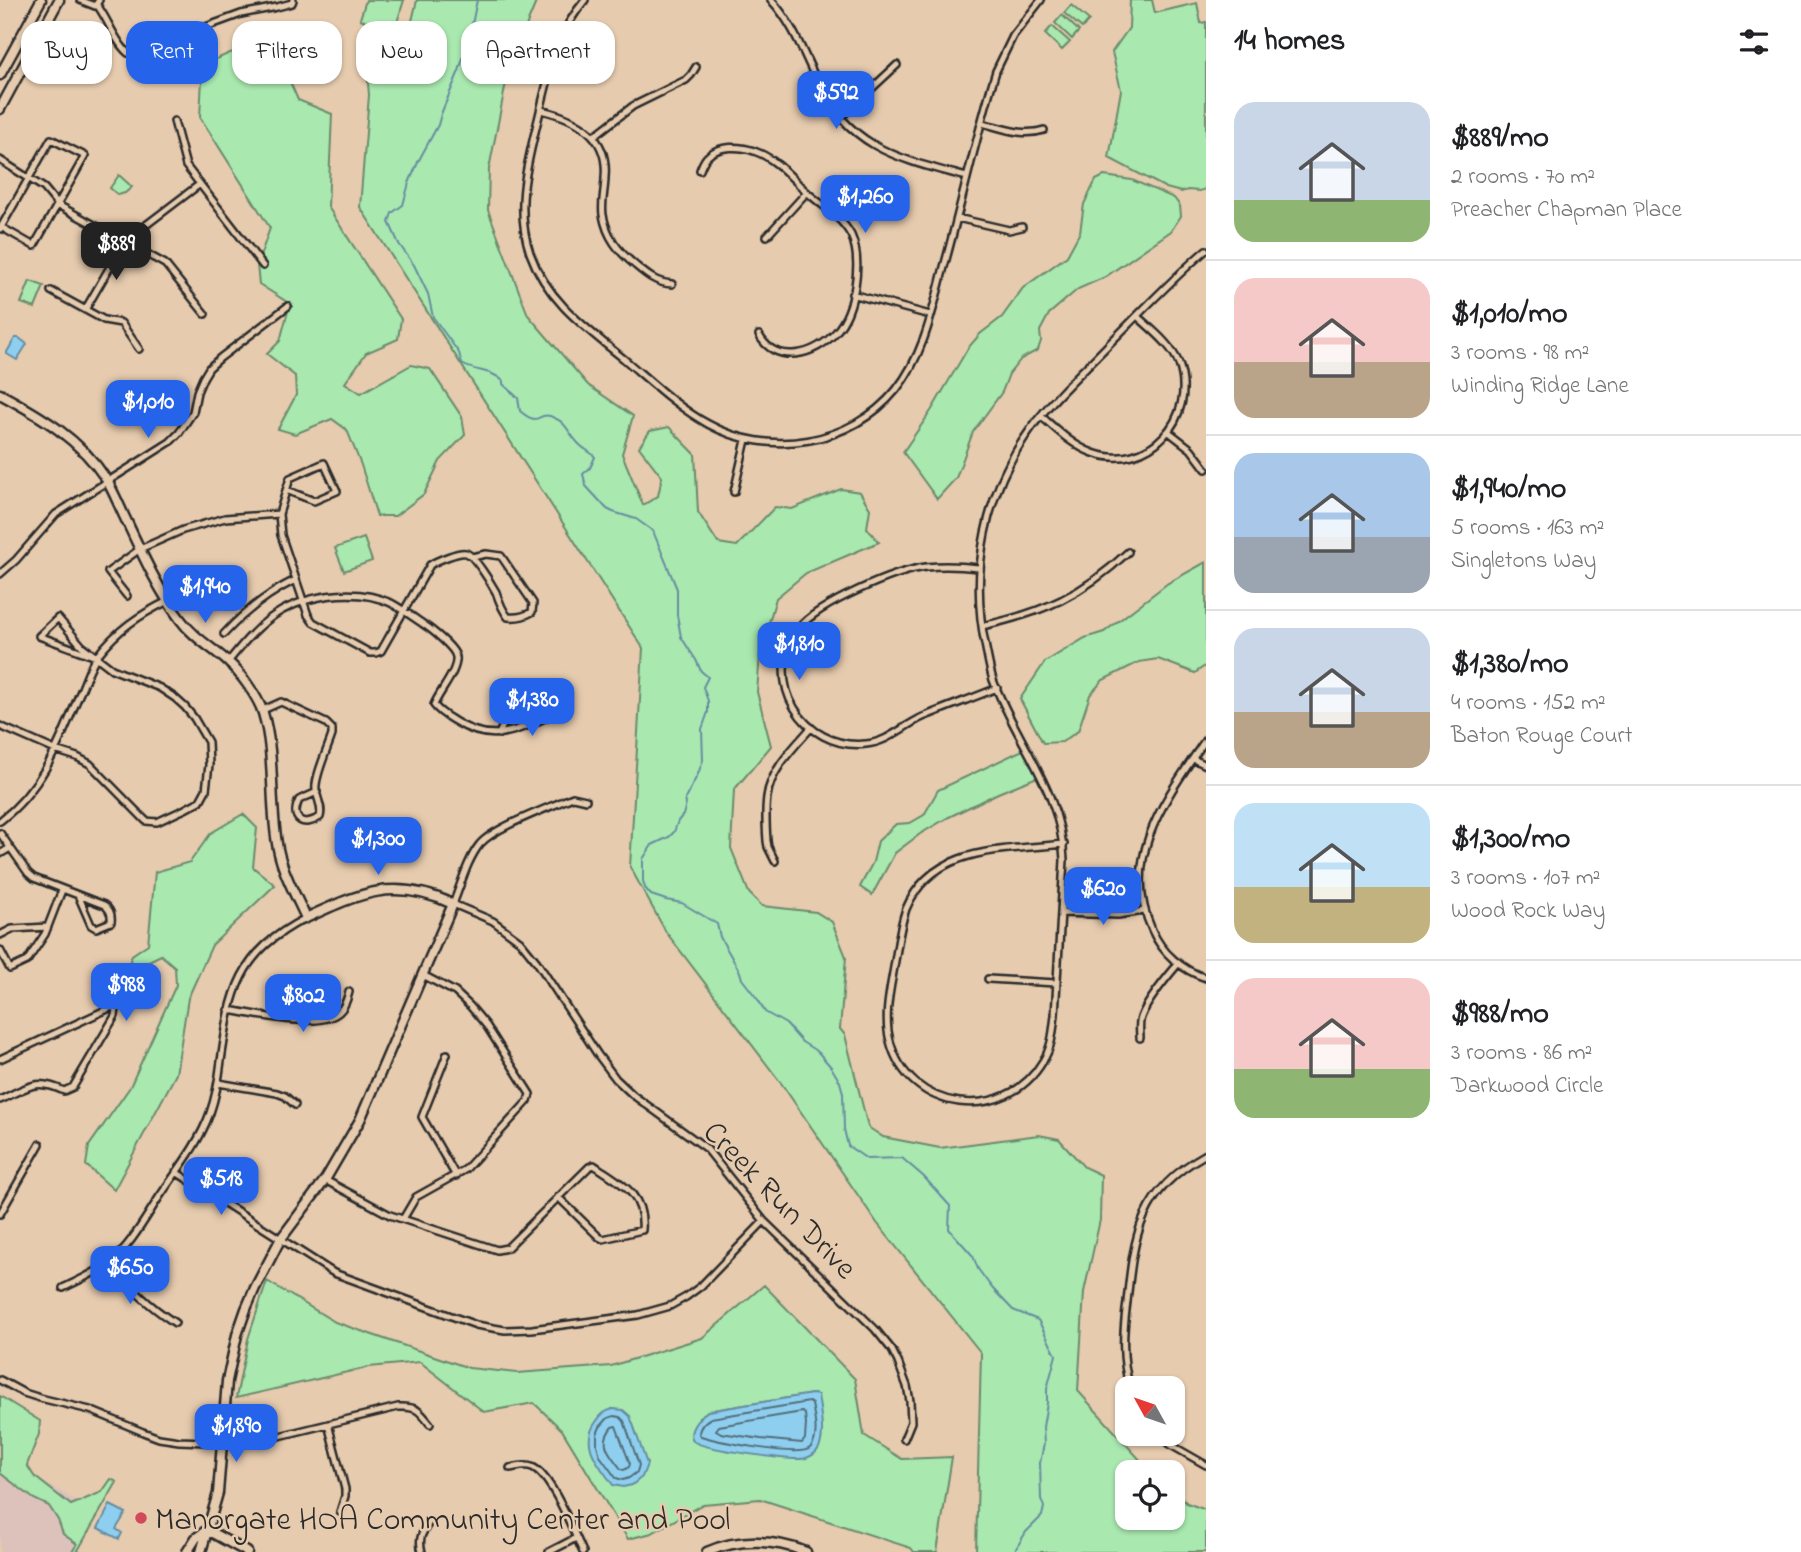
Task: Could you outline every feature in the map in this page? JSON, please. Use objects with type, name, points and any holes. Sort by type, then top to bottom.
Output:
[{"type":"street","points":[[0,75],[41,0]]},
{"type":"street","points":[[0,109],[59,0]]},
{"type":"street","points":[[80,0],[98,3],[128,53],[135,53],[241,13],[292,2]]},
{"type":"street","points":[[585,0],[573,14],[558,42],[524,181],[523,217],[530,251],[544,284],[573,318],[694,416],[717,429],[746,440],[777,443],[804,441],[838,432],[860,420],[888,398],[909,371],[921,346],[930,315],[996,71],[1023,22],[1041,0]]},
{"type":"street","points":[[771,0],[786,18],[818,85],[841,117],[860,136],[886,152],[908,161],[967,177]]},
{"type":"street","points":[[841,117],[897,65]]},
{"type":"street","points":[[594,136],[634,106],[685,80],[696,67]]},
{"type":"street","points":[[541,110],[577,122],[594,136],[605,164],[603,210],[611,239],[624,256],[649,277],[662,283],[673,284]]},
{"type":"street","points":[[174,121],[186,166],[263,266]]},
{"type":"street","points":[[982,123],[1030,134],[1044,130]]},
{"type":"street","points":[[51,139],[85,156],[34,246],[1,228],[28,177],[51,139]]},
{"type":"street","points":[[700,170],[706,157],[716,151],[731,148],[759,153],[770,159],[841,222],[850,234],[858,264],[847,314],[839,328],[827,341],[813,349],[795,354],[779,353],[764,344],[759,335]]},
{"type":"street","points":[[0,160],[44,188],[58,205],[165,264],[205,314]]},
{"type":"street","points":[[85,310],[125,241],[200,184]]},
{"type":"street","points":[[767,236],[807,192]]},
{"type":"street","points":[[957,218],[1009,230],[1022,227]]},
{"type":"street","points":[[1064,844],[965,856],[940,867],[920,886],[909,902],[902,920],[887,1025],[893,1051],[901,1066],[912,1079],[939,1097],[971,1103],[1003,1097],[1016,1090],[1039,1068],[1052,1040],[1064,844],[1060,822],[1049,793],[993,677],[982,626],[979,568],[986,527],[999,486],[1019,447],[1041,416],[1137,316],[1206,250]]},
{"type":"street","points":[[51,291],[104,320],[121,323],[139,349]]},
{"type":"street","points":[[852,294],[930,315]]},
{"type":"street","points":[[0,574],[16,560],[56,514],[170,442],[192,412],[197,392],[209,368],[288,306]]},
{"type":"street","points":[[1041,416],[1077,446],[1107,457],[1129,456],[1142,452],[1169,432],[1181,408],[1182,376],[1169,348],[1137,316]]},
{"type":"street","points":[[0,394],[35,413],[72,440],[96,465],[108,481],[139,549],[181,621],[190,632],[228,662],[246,682],[262,710],[268,732],[278,849],[306,918]]},
{"type":"street","points":[[1169,432],[1191,449],[1206,469]]},
{"type":"street","points":[[734,492],[746,440]]},
{"type":"street","points":[[286,490],[314,501],[337,491],[324,463],[290,478],[286,490],[279,514],[281,535],[295,580],[313,622],[370,653],[380,651],[430,565],[462,553],[472,557],[494,589],[508,617],[532,612],[533,603],[501,556],[486,554],[472,557]]},
{"type":"street","points":[[127,596],[108,572],[139,549],[183,530],[225,518],[279,514]]},
{"type":"street","points":[[982,626],[1027,615],[1065,599],[1093,582],[1128,552]]},
{"type":"street","points":[[979,568],[924,567],[896,574],[826,606],[807,620],[790,645],[785,662],[787,690],[792,705],[810,729],[827,738],[857,745],[889,738],[922,718],[997,688]]},
{"type":"street","points":[[224,634],[249,608],[295,580]]},
{"type":"street","points":[[228,662],[247,639],[270,618],[303,601],[324,596],[369,597],[390,603],[403,611],[453,650],[456,657],[455,666],[434,705],[474,732],[485,734],[499,734],[511,733],[558,711],[555,688],[519,696],[499,734]]},
{"type":"street","points":[[0,821],[20,804],[50,764],[96,657],[124,627],[146,611],[168,601]]},
{"type":"street","points":[[0,726],[90,764],[146,821],[157,822],[200,801],[206,790],[208,742],[185,707],[167,692],[120,673],[96,657],[73,637],[58,618],[39,636],[96,657]]},
{"type":"street","points":[[262,710],[281,702],[326,723],[332,729],[316,789],[317,792],[322,811],[320,817],[307,823],[300,821],[295,808],[299,800],[317,792]]},
{"type":"street","points":[[775,861],[766,841],[768,789],[777,769],[810,729]]},
{"type":"street","points":[[1206,739],[1157,817],[1147,840],[1141,874],[1144,911],[1160,943],[1178,964],[1206,978]]},
{"type":"street","points":[[1193,759],[1206,765]]},
{"type":"street","points":[[201,1552],[218,1493],[227,1381],[237,1335],[255,1287],[280,1240],[325,1180],[360,1120],[473,854],[487,838],[498,831],[573,797],[586,800]]},
{"type":"street","points":[[0,833],[34,878],[78,895],[108,908],[111,922],[96,928],[91,925],[78,895]]},
{"type":"street","points":[[0,854],[10,848]]},
{"type":"street","points":[[0,950],[10,970],[27,961],[45,934],[62,890]]},
{"type":"street","points":[[64,1288],[111,1262],[131,1239],[206,1124],[218,1083],[229,1010],[239,980],[256,954],[279,933],[306,918],[360,895],[384,890],[418,892],[435,895],[453,904]]},
{"type":"street","name":"Creek Run Drive","points":[[453,904],[493,921],[520,941],[616,1079],[633,1095],[706,1147],[764,1221],[875,1329],[891,1350],[904,1376],[910,1401],[911,1422],[904,1439]]},
{"type":"street","points":[[1061,913],[1118,915],[1144,911]]},
{"type":"street","points":[[0,935],[12,929],[48,927]]},
{"type":"street","points":[[1140,1038],[1139,1023],[1142,1016],[1178,964]]},
{"type":"street","points":[[403,1219],[416,1197],[466,1169],[528,1101],[530,1094],[486,1025],[470,1006],[455,992],[423,975]]},
{"type":"street","points":[[988,979],[1056,983]]},
{"type":"street","points":[[229,1010],[318,1021],[338,1013],[349,992]]},
{"type":"street","points":[[0,1059],[112,1007],[116,1009],[115,1016],[73,1087],[64,1091],[36,1084],[0,1100]]},
{"type":"street","points":[[447,1054],[422,1117],[456,1176]]},
{"type":"street","points":[[218,1083],[276,1093],[285,1096],[295,1105]]},
{"type":"street","points":[[0,1214],[40,1144]]},
{"type":"street","points":[[1127,1376],[1123,1335],[1131,1256],[1137,1233],[1146,1212],[1165,1184],[1206,1154]]},
{"type":"street","points":[[325,1180],[390,1215],[497,1250],[507,1248],[589,1167],[594,1165],[635,1195],[639,1203],[642,1230],[599,1237],[558,1198]]},
{"type":"street","points":[[176,1172],[322,1267],[346,1279],[476,1325],[497,1329],[517,1330],[638,1315],[670,1306],[701,1286],[764,1221]]},
{"type":"street","points":[[111,1262],[138,1295],[175,1323]]},
{"type":"street","points":[[0,1380],[24,1393],[90,1410],[159,1437],[179,1441],[267,1439],[403,1406],[419,1410],[430,1424]]},
{"type":"street","points":[[328,1424],[345,1489],[340,1512]]},
{"type":"street","points":[[1173,1446],[1206,1465]]},
{"type":"street","points":[[510,1468],[526,1465],[541,1472],[550,1484],[583,1552]]},
{"type":"street","points":[[422,1552],[420,1535],[430,1521]]},
{"type":"street","points":[[187,1552],[195,1538],[207,1530]]},
{"type":"street","points":[[207,1530],[247,1552]]},
{"type":"street","points":[[549,1552],[576,1538]]},
{"type":"street","points":[[707,1552],[727,1545],[750,1542],[782,1544],[806,1552]]},
{"type":"shaded area","points":[[0,1457],[94,1511],[73,1552],[0,1552]]},
{"type":"green space","points":[[366,0],[404,0],[397,21],[360,19]]},
{"type":"green space","points":[[417,0],[537,0],[528,21],[461,21],[461,84],[506,84],[489,169],[488,210],[528,315],[588,385],[633,416],[622,454],[643,505],[658,496],[662,477],[639,447],[650,431],[669,427],[695,454],[698,512],[718,543],[737,546],[775,507],[792,509],[841,489],[860,492],[870,509],[867,528],[879,542],[806,573],[776,598],[760,654],[757,692],[771,746],[734,790],[731,848],[749,893],[762,906],[816,912],[832,922],[846,957],[840,1029],[845,1035],[868,1127],[883,1137],[940,1148],[1039,1135],[1059,1139],[1084,1167],[1101,1175],[1100,1220],[1084,1292],[1078,1391],[1115,1432],[1115,1446],[1128,1446],[1140,1460],[1115,1460],[1115,1530],[1185,1530],[1185,1501],[1206,1510],[1206,1552],[976,1552],[981,1353],[877,1223],[781,1083],[666,932],[630,867],[643,648],[360,207],[368,84],[447,84],[447,21],[412,21]]},
{"type":"green space","points":[[1130,0],[1152,0],[1155,13],[1197,3],[1201,23],[1206,22],[1206,189],[1181,192],[1166,188],[1109,158],[1121,90],[1112,52],[1129,28]]},
{"type":"green space","points":[[1071,5],[1089,20],[1082,28],[1064,13]]},
{"type":"green space","points":[[1062,15],[1079,31],[1072,39],[1055,23]]},
{"type":"green space","points":[[1052,26],[1070,42],[1062,50],[1045,34]]},
{"type":"green space","points":[[230,53],[232,84],[291,84],[298,100],[332,114],[328,207],[401,319],[398,339],[366,353],[345,383],[361,393],[411,365],[430,369],[462,417],[465,435],[440,461],[424,494],[395,516],[377,516],[347,430],[332,419],[295,434],[278,429],[296,395],[295,376],[267,354],[280,341],[290,304],[259,284],[257,265],[270,228],[200,117],[202,84],[218,84],[218,58]]},
{"type":"green space","points":[[119,175],[132,187],[118,195],[110,188]]},
{"type":"green space","points":[[1104,176],[1132,180],[1174,198],[1180,206],[1181,216],[1171,231],[1105,277],[1078,289],[1049,314],[1040,331],[1038,350],[1021,359],[1009,374],[1002,392],[973,432],[956,478],[937,499],[903,452],[968,348],[980,334],[1002,317],[1023,288],[1067,256],[1080,232],[1084,204],[1096,180]]},
{"type":"green space","points":[[30,281],[44,286],[35,308],[21,303]]},
{"type":"green space","points":[[364,538],[372,561],[344,571],[335,548]]},
{"type":"green space","points":[[1206,562],[1206,665],[1195,673],[1158,659],[1139,662],[1103,680],[1090,695],[1078,731],[1062,742],[1043,743],[1020,699],[1045,662],[1085,638],[1104,632],[1168,583]]},
{"type":"green space","points":[[1027,748],[1040,776],[998,793],[920,834],[895,853],[872,895],[860,887],[873,862],[878,841],[896,824],[910,823],[924,815],[938,790]]},
{"type":"green space","points":[[243,814],[257,828],[253,867],[275,885],[212,945],[188,998],[176,1074],[114,1190],[86,1165],[89,1146],[130,1087],[176,985],[175,967],[161,955],[126,972],[132,955],[148,944],[155,872],[190,862],[211,833]]},
{"type":"green space","points":[[267,1281],[335,1322],[469,1368],[517,1373],[611,1366],[702,1338],[764,1285],[855,1379],[864,1435],[902,1459],[952,1457],[937,1552],[914,1552],[911,1548],[760,1499],[703,1504],[652,1533],[628,1539],[562,1430],[534,1403],[484,1412],[420,1362],[369,1367],[236,1398],[248,1339]],"holes":[[[817,1395],[759,1455],[695,1442],[699,1417],[708,1411]],[[613,1409],[629,1418],[640,1448]]]},
{"type":"green space","points":[[0,1396],[40,1421],[39,1434],[27,1465],[34,1476],[71,1505],[102,1492],[111,1479],[117,1482],[77,1552],[72,1552],[77,1544],[63,1534],[49,1506],[34,1499],[0,1473]]},
{"type":"water","points":[[15,338],[27,344],[17,360],[7,354]]},
{"type":"water","points":[[818,1395],[822,1433],[819,1447],[807,1458],[769,1457],[731,1451],[702,1445],[692,1438],[694,1425],[708,1411]]},
{"type":"water","points":[[613,1409],[623,1410],[630,1416],[647,1464],[642,1477],[632,1485],[623,1487],[613,1485],[597,1463],[590,1447],[591,1431],[596,1422],[603,1413]]},
{"type":"water","points":[[110,1505],[126,1513],[116,1529],[122,1533],[119,1539],[98,1528]]},
{"type":"waterway","points":[[477,0],[469,39],[438,125],[419,160],[403,205],[392,213],[389,222],[428,294],[433,317],[459,353],[462,364],[499,377],[518,398],[520,411],[526,416],[535,419],[546,415],[564,424],[574,439],[595,457],[590,468],[583,474],[586,486],[607,509],[636,519],[653,531],[677,589],[677,615],[681,637],[701,671],[708,677],[703,687],[708,701],[708,712],[702,729],[703,760],[685,799],[683,815],[674,832],[652,845],[643,859],[645,888],[651,895],[682,903],[717,924],[720,937],[742,979],[765,1012],[786,1024],[802,1042],[818,1052],[840,1082],[848,1146],[867,1159],[902,1158],[924,1177],[950,1206],[949,1229],[973,1256],[978,1269],[992,1288],[1013,1310],[1038,1320],[1056,1355],[1047,1389],[1044,1444],[1040,1463],[1041,1499],[1044,1507],[1042,1516],[1026,1532],[1014,1552]]},
{"type":"place","name":"Manorgate HOA Community Center and Pool","points":[[141,1518]]}]
